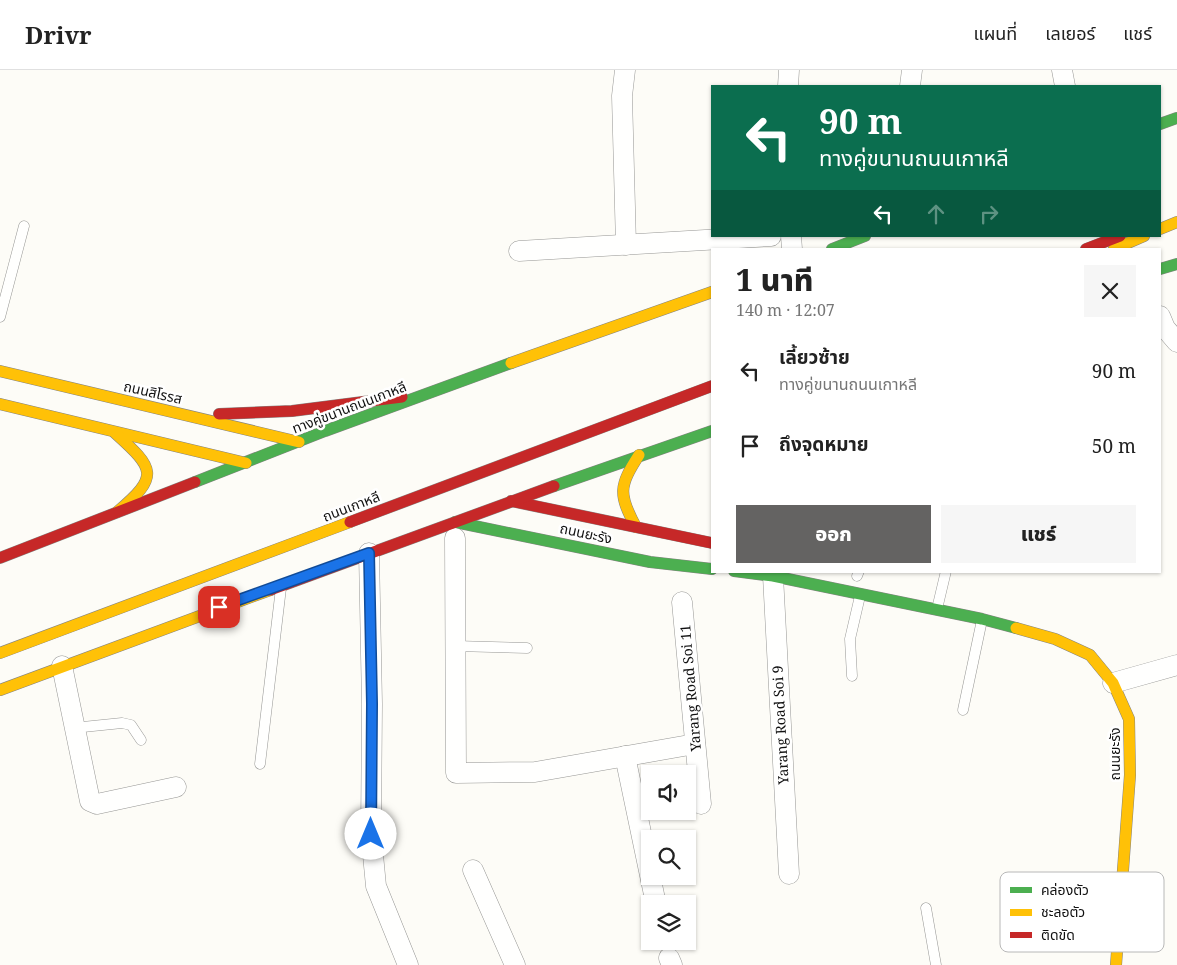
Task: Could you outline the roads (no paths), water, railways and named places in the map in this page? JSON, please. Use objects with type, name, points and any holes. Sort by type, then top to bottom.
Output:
[{"type":"main road","points":[[1161,124],[1177,118]]},
{"type":"main road","points":[[1161,222],[1177,215]]},
{"type":"main road","points":[[1161,229],[1177,222]]},
{"type":"main road","points":[[835,248],[862,237]]},
{"type":"main road","points":[[1089,248],[1117,237]]},
{"type":"main road","points":[[1116,248],[1142,237]]},
{"type":"main road","points":[[1161,269],[1177,264]]},
{"type":"main road","name":"ทางคู่ขนานถนนเกาหลี","points":[[0,558],[425,394],[711,292]]},
{"type":"main road","name":"ถนนสิโรรส","points":[[0,371],[298,442]]},
{"type":"main road","name":"ถนนเกาหลี","points":[[0,653],[711,386]]},
{"type":"main road","points":[[185,415],[292,411],[425,394]]},
{"type":"main road","points":[[0,404],[246,463]]},
{"type":"main road","points":[[636,528],[621,500],[623,479],[639,456],[711,419]]},
{"type":"main road","points":[[113,431],[142,457],[147,472],[145,486],[114,515]]},
{"type":"main road","points":[[369,553],[456,536],[511,501],[711,431]]},
{"type":"main road","name":"ถนนยะรัง","points":[[511,501],[711,543]]},
{"type":"main road","points":[[0,690],[369,553],[456,536],[552,542]]},
{"type":"main road","name":"ถนนยะรัง","points":[[456,536],[552,542],[650,562],[711,569]]},
{"type":"main road","name":"ถนนยะรัง","points":[[750,573],[861,593],[982,619],[1055,639],[1090,655],[1113,683],[1129,719],[1130,775],[1121,872]]},
{"type":"main road","points":[[843,573],[861,576]]},
{"type":"main road","name":"ถนนยะรัง","points":[[884,587],[937,610]]},
{"type":"street","points":[[625,70],[622,96],[626,245]]},
{"type":"street","points":[[788,85],[789,70]]},
{"type":"street","points":[[910,85],[912,70]]},
{"type":"street","points":[[1062,70],[1065,85]]},
{"type":"street","points":[[519,251],[755,237]]},
{"type":"street","points":[[1161,318],[1165,328],[1177,342]]},
{"type":"street","points":[[456,536],[456,773],[535,772],[695,744]]},
{"type":"street","points":[[369,553],[372,842],[376,886],[408,965]]},
{"type":"street","name":"Yarang Road Soi 9","points":[[773,576],[789,874]]},
{"type":"street","name":"Yarang Road Soi 11","points":[[682,602],[701,804]]},
{"type":"street","points":[[1113,683],[1176,663]]},
{"type":"street","points":[[62,666],[90,801],[97,804],[176,787]]},
{"type":"street","points":[[626,756],[654,895]]},
{"type":"street","points":[[472,870],[515,965]]},
{"type":"lane","points":[[0,317],[24,226]]},
{"type":"lane","points":[[937,610],[946,573]]},
{"type":"lane","points":[[260,764],[281,585]]},
{"type":"lane","points":[[852,676],[850,639],[861,593]]},
{"type":"lane","points":[[963,710],[982,619]]},
{"type":"lane","points":[[455,646],[528,648]]},
{"type":"lane","points":[[74,728],[122,723],[131,725],[141,740]]},
{"type":"lane","points":[[926,908],[936,965]]}]
